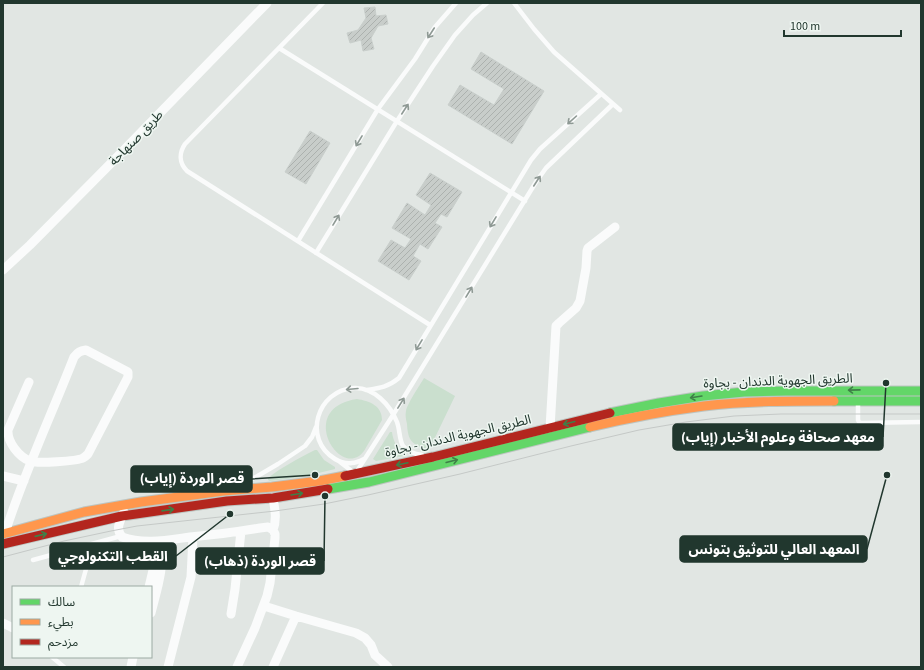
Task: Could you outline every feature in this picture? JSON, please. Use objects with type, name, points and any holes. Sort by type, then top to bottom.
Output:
[{"type":"main road","name":"الطريق الجهوية الدندان - بجاوة","points":[[4,534],[84,512],[141,502],[319,481],[355,474],[433,457],[614,412],[703,396],[786,390],[921,391]]},
{"type":"main road","points":[[869,401],[870,390]]},
{"type":"main road","name":"الطريق الجهوية الدندان - بجاوة","points":[[3,544],[122,516],[227,501],[273,498],[369,482],[611,422],[660,412],[705,406],[787,401],[921,401]]},
{"type":"main road","points":[[272,487],[273,498]]},
{"type":"street","name":"طريق صنهاجة","points":[[3,270],[30,245],[122,152],[267,3]]},
{"type":"street","points":[[550,428],[556,326],[576,308],[580,301],[588,248],[615,227]]},
{"type":"street","points":[[4,534],[31,462],[74,357],[78,352],[86,350],[128,372],[128,377],[88,454],[83,459],[74,460],[31,462],[14,448],[9,440],[7,435],[8,430],[29,382]]},
{"type":"street","points":[[3,476],[24,481]]},
{"type":"street","points":[[240,666],[264,606],[270,583],[275,538],[273,530],[275,524],[275,511],[273,498]]},
{"type":"street","points":[[141,502],[125,510],[118,526],[121,536],[134,541],[160,543],[268,527],[273,530]]},
{"type":"street","points":[[231,614],[241,531]]},
{"type":"street","points":[[168,667],[191,577],[193,537]]},
{"type":"street","points":[[149,586],[160,543]]},
{"type":"street","points":[[152,610],[161,578],[162,561],[160,543]]},
{"type":"street","points":[[264,606],[356,633],[365,638],[371,645],[374,655],[388,667]]},
{"type":"street","points":[[273,667],[296,616]]},
{"type":"street","points":[[3,623],[12,628]]},
{"type":"lane","points":[[323,3],[185,144],[182,148],[181,154],[182,164],[187,171],[430,325]]},
{"type":"lane","points":[[298,241],[378,109],[415,59],[435,27],[456,3]]},
{"type":"lane","points":[[316,253],[397,121],[433,66],[455,34],[487,3]]},
{"type":"lane","points":[[514,3],[554,52],[620,110]]},
{"type":"lane","points":[[279,48],[525,201]]},
{"type":"lane","points":[[366,390],[383,388],[392,384],[399,378],[531,160],[540,149],[602,94]]},
{"type":"lane","points":[[335,488],[348,481],[355,474],[394,415],[546,168],[612,104]]},
{"type":"lane","points":[[224,491],[254,478],[305,446],[312,437],[324,403],[333,395],[344,390],[355,388],[366,390],[377,395],[385,403],[394,415],[401,441],[408,451],[414,454],[433,457]]},
{"type":"lane","points":[[858,402],[858,420],[861,423],[921,422]]},
{"type":"lane","points":[[317,425],[318,437],[330,456],[340,462],[360,479],[369,482]]},
{"type":"lane","points":[[340,462],[352,463],[364,459]]},
{"type":"lane","points":[[33,560],[121,536]]},
{"type":"lane","points":[[81,586],[93,544]]},
{"type":"lane","points":[[53,658],[62,665]]},
{"type":"green space","points":[[424,378],[455,396],[429,450],[412,442],[408,435],[406,416],[406,411],[409,404]]},
{"type":"green space","points":[[357,399],[366,401],[377,407],[380,411],[382,420],[364,451],[355,458],[344,457],[335,451],[329,440],[326,428],[329,415],[339,405]]},
{"type":"green space","points":[[390,432],[392,432],[398,448],[404,456],[376,461],[373,459]]},
{"type":"green space","points":[[317,450],[324,460],[335,467],[335,469],[302,477],[268,480],[268,478],[279,470]]},
{"type":"building","points":[[375,7],[376,16],[386,15],[388,24],[378,26],[371,38],[374,49],[363,51],[361,40],[350,43],[347,33],[358,30],[366,18],[364,8]]},
{"type":"building","points":[[481,52],[544,91],[512,144],[448,105],[460,85],[494,105],[504,89],[471,69]]},
{"type":"building","points":[[310,131],[330,143],[306,184],[285,172]]},
{"type":"building","points":[[430,173],[462,192],[447,217],[441,214],[435,223],[442,227],[428,249],[420,244],[413,256],[421,261],[409,280],[378,261],[391,240],[405,248],[411,239],[392,228],[407,203],[425,215],[431,205],[416,195]]},
{"type":"tram line","points":[[3,557],[64,541],[137,526],[275,511],[324,504],[460,474],[639,430],[686,422],[734,416],[781,414],[921,414]]},
{"type":"traffic: fast","points":[[610,413],[703,396],[744,392],[921,391]]},
{"type":"traffic: fast","points":[[834,401],[921,401]]},
{"type":"traffic: fast","points":[[328,489],[369,482],[590,427]]},
{"type":"traffic: slow","points":[[590,427],[646,415],[720,404],[785,401],[834,401]]},
{"type":"traffic: slow","points":[[3,534],[84,512],[141,502],[223,491],[272,487],[345,476]]},
{"type":"traffic: jam","points":[[345,476],[433,457],[610,413]]},
{"type":"traffic: jam","points":[[3,544],[122,516],[227,501],[273,498],[328,489]]},
{"type":"place","name":"معهد صحافة وعلوم الأخبار (إياب)","points":[[886,383]]},
{"type":"place","name":"قصر الوردة (إياب)","points":[[315,475]]},
{"type":"place","name":"المعهد العالي للتوثيق بتونس","points":[[887,475]]},
{"type":"place","name":"قصر الوردة (ذهاب)","points":[[325,496]]},
{"type":"place","name":"القطب التكنولوجي","points":[[230,514]]}]
